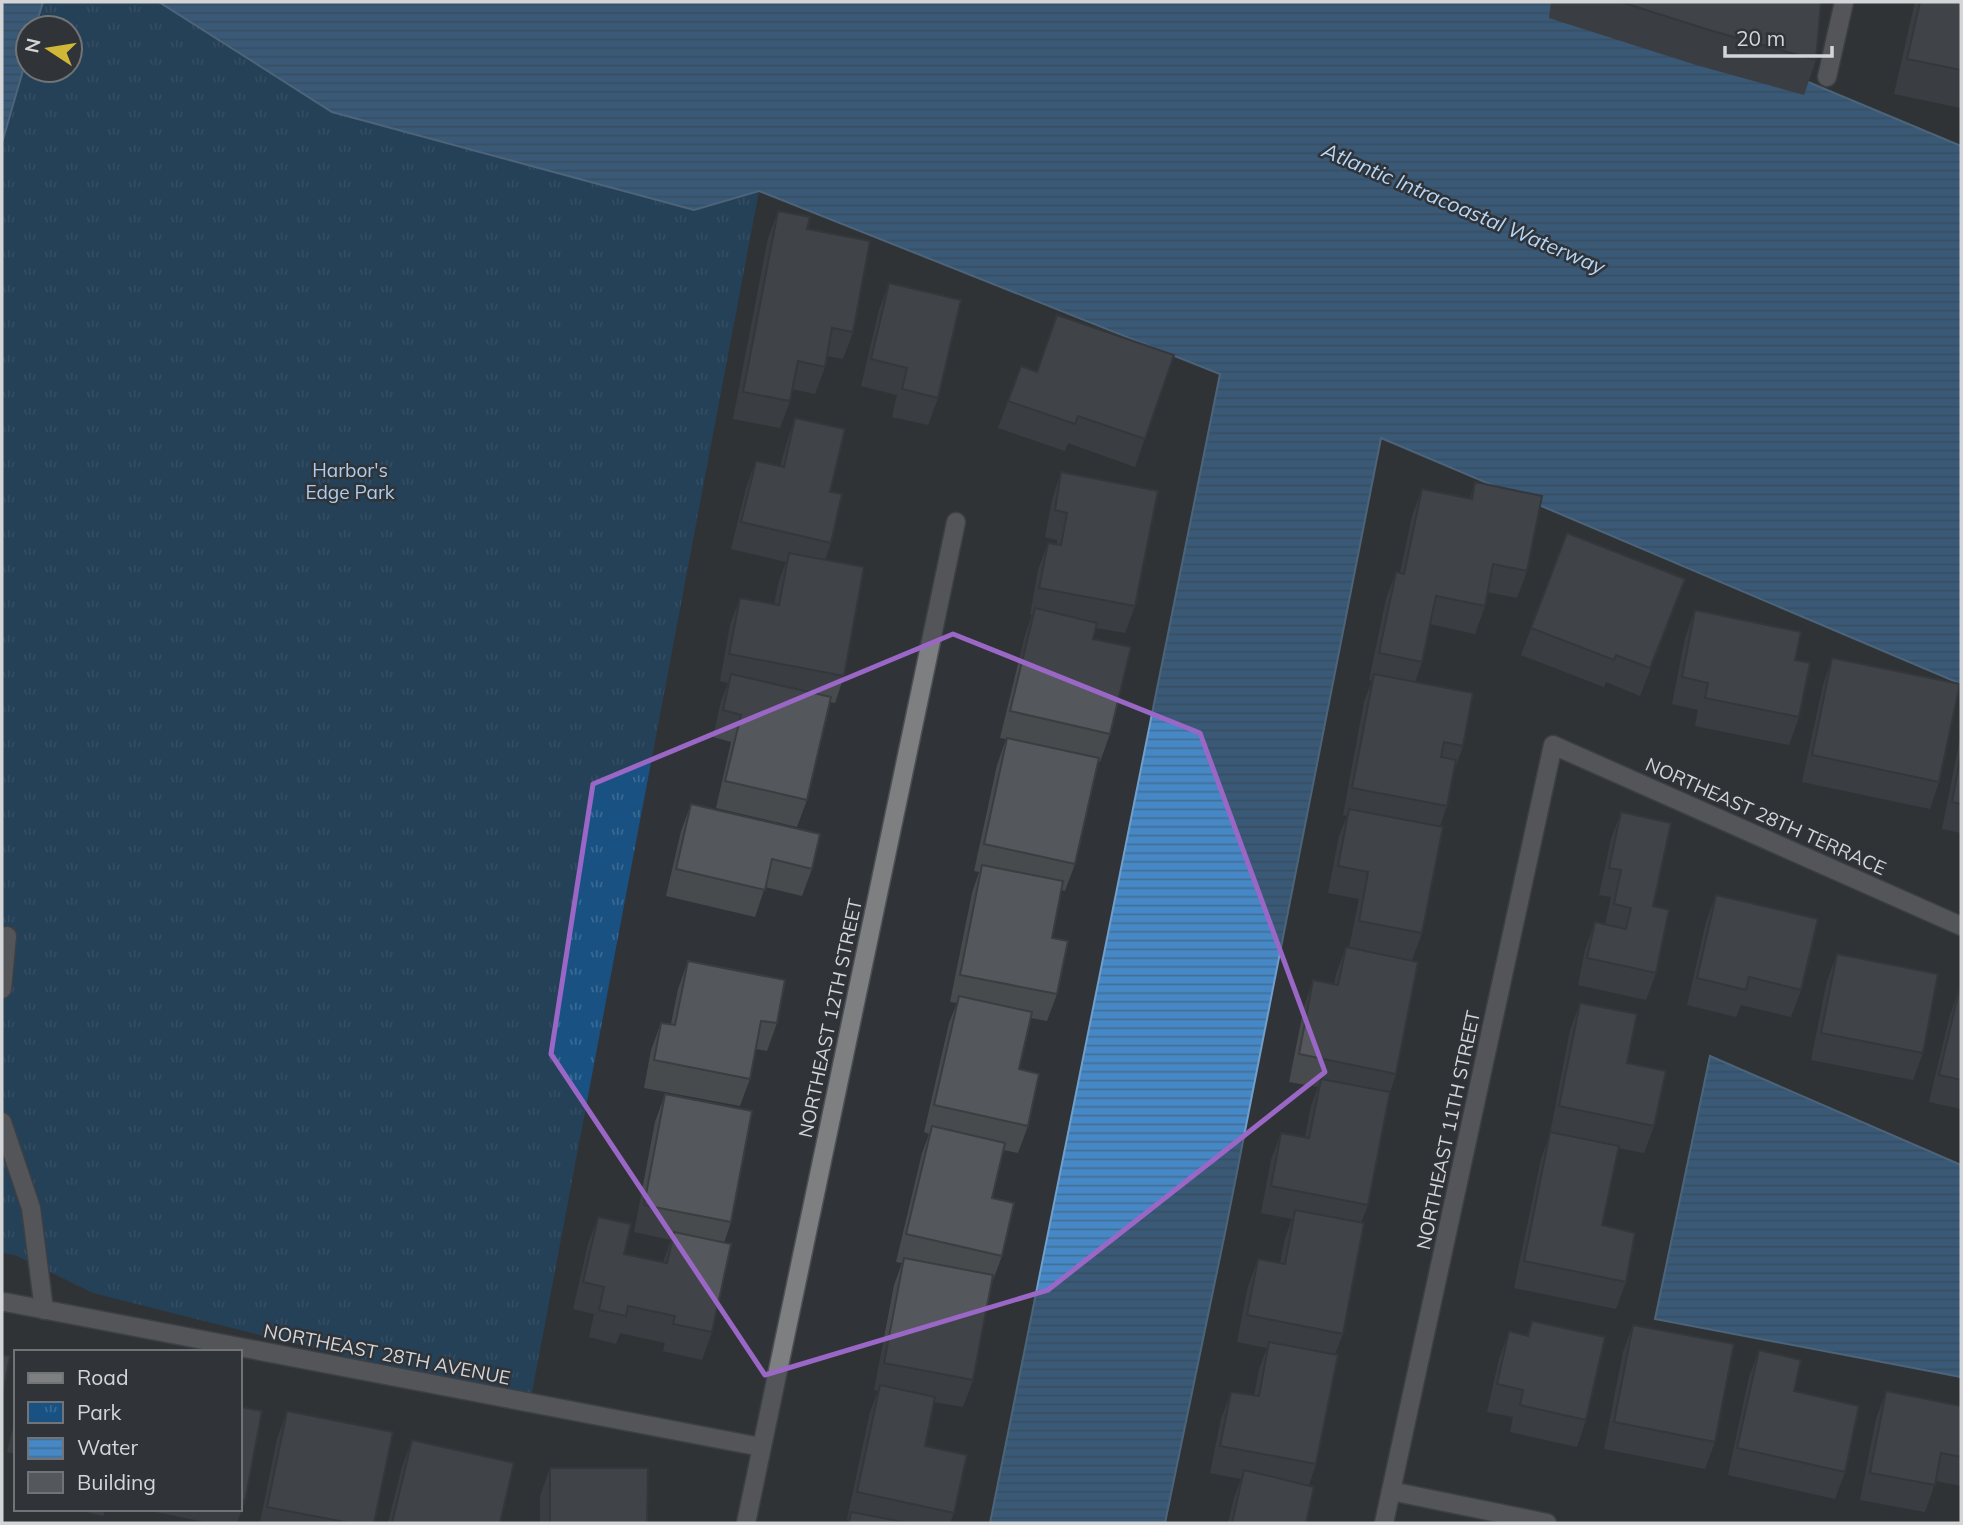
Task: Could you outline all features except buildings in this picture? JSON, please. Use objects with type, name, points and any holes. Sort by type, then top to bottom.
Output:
[{"type":"street","points":[[1827,77],[1844,2]]},
{"type":"street","name":"NORTHEAST 12TH STREET","points":[[746,1523],[956,522]]},
{"type":"street","name":"NORTHEAST 28TH TERRACE","points":[[1553,745],[1961,926]]},
{"type":"street","name":"NORTHEAST 11TH STREET","points":[[1384,1523],[1553,745]]},
{"type":"street","points":[[2,989],[7,936]]},
{"type":"street","points":[[2,1122],[31,1208],[44,1310]]},
{"type":"street","name":"NORTHEAST 28TH AVENUE","points":[[5,1302],[761,1447]]},
{"type":"street","points":[[1391,1491],[1547,1523]]},
{"type":"highlighted area","points":[[953,634],[1200,733],[1325,1072],[1048,1290],[765,1375],[551,1054],[593,784]]},
{"type":"green space","name":"Harbor's Edge Park","points":[[43,2],[159,2],[332,112],[694,210],[759,191],[530,1403],[93,1293],[15,1255],[2,1253],[2,143],[19,84],[84,84],[84,14],[39,14]]},
{"type":"water","points":[[2,2],[43,2],[39,14],[14,14],[14,84],[19,84],[2,143]]},
{"type":"water","name":"Atlantic Intracoastal Waterway","points":[[159,2],[1617,2],[1961,146],[1961,684],[1381,438],[1225,1233],[1165,1523],[990,1523],[1220,374],[759,191],[694,210],[332,112]]},
{"type":"water","points":[[1710,1056],[1961,1165],[1961,1377],[1655,1319]]}]
